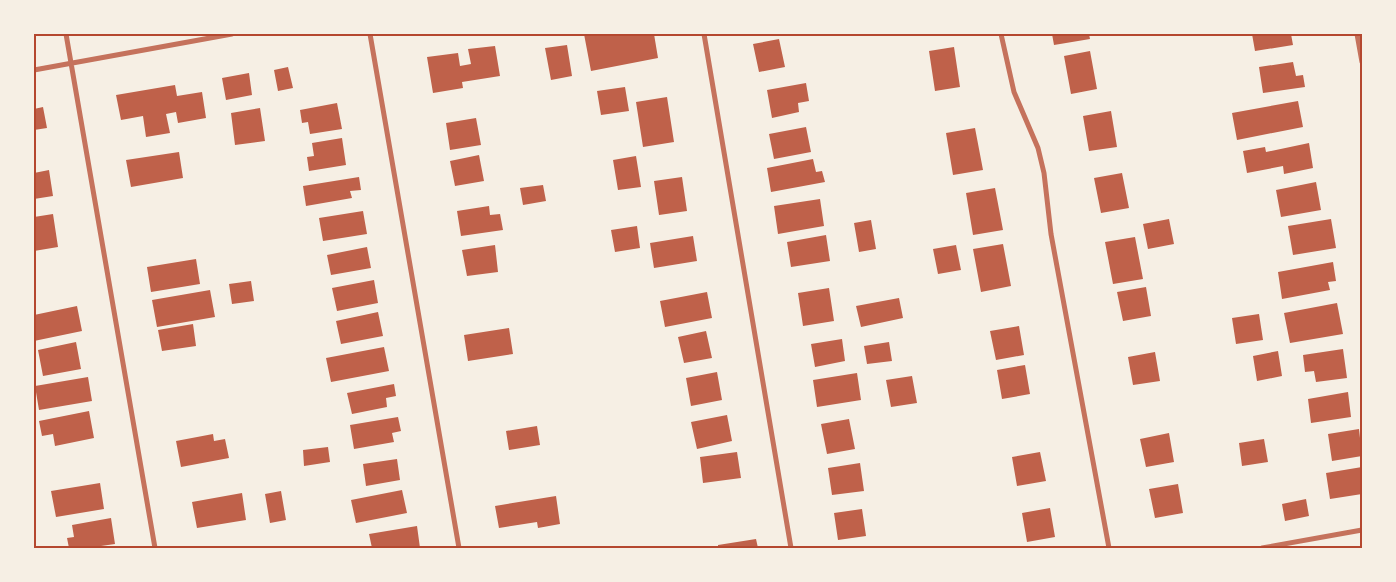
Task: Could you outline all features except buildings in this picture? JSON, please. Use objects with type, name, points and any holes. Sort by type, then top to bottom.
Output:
[{"type":"street","points":[[66,34],[155,548]]},
{"type":"street","points":[[34,70],[232,34]]},
{"type":"street","points":[[370,34],[459,548]]},
{"type":"street","points":[[704,34],[791,548]]},
{"type":"street","points":[[1001,34],[1014,92],[1038,148],[1044,173],[1051,234],[1109,548]]},
{"type":"street","points":[[1357,34],[1362,62]]},
{"type":"street","points":[[1262,548],[1362,530]]}]
